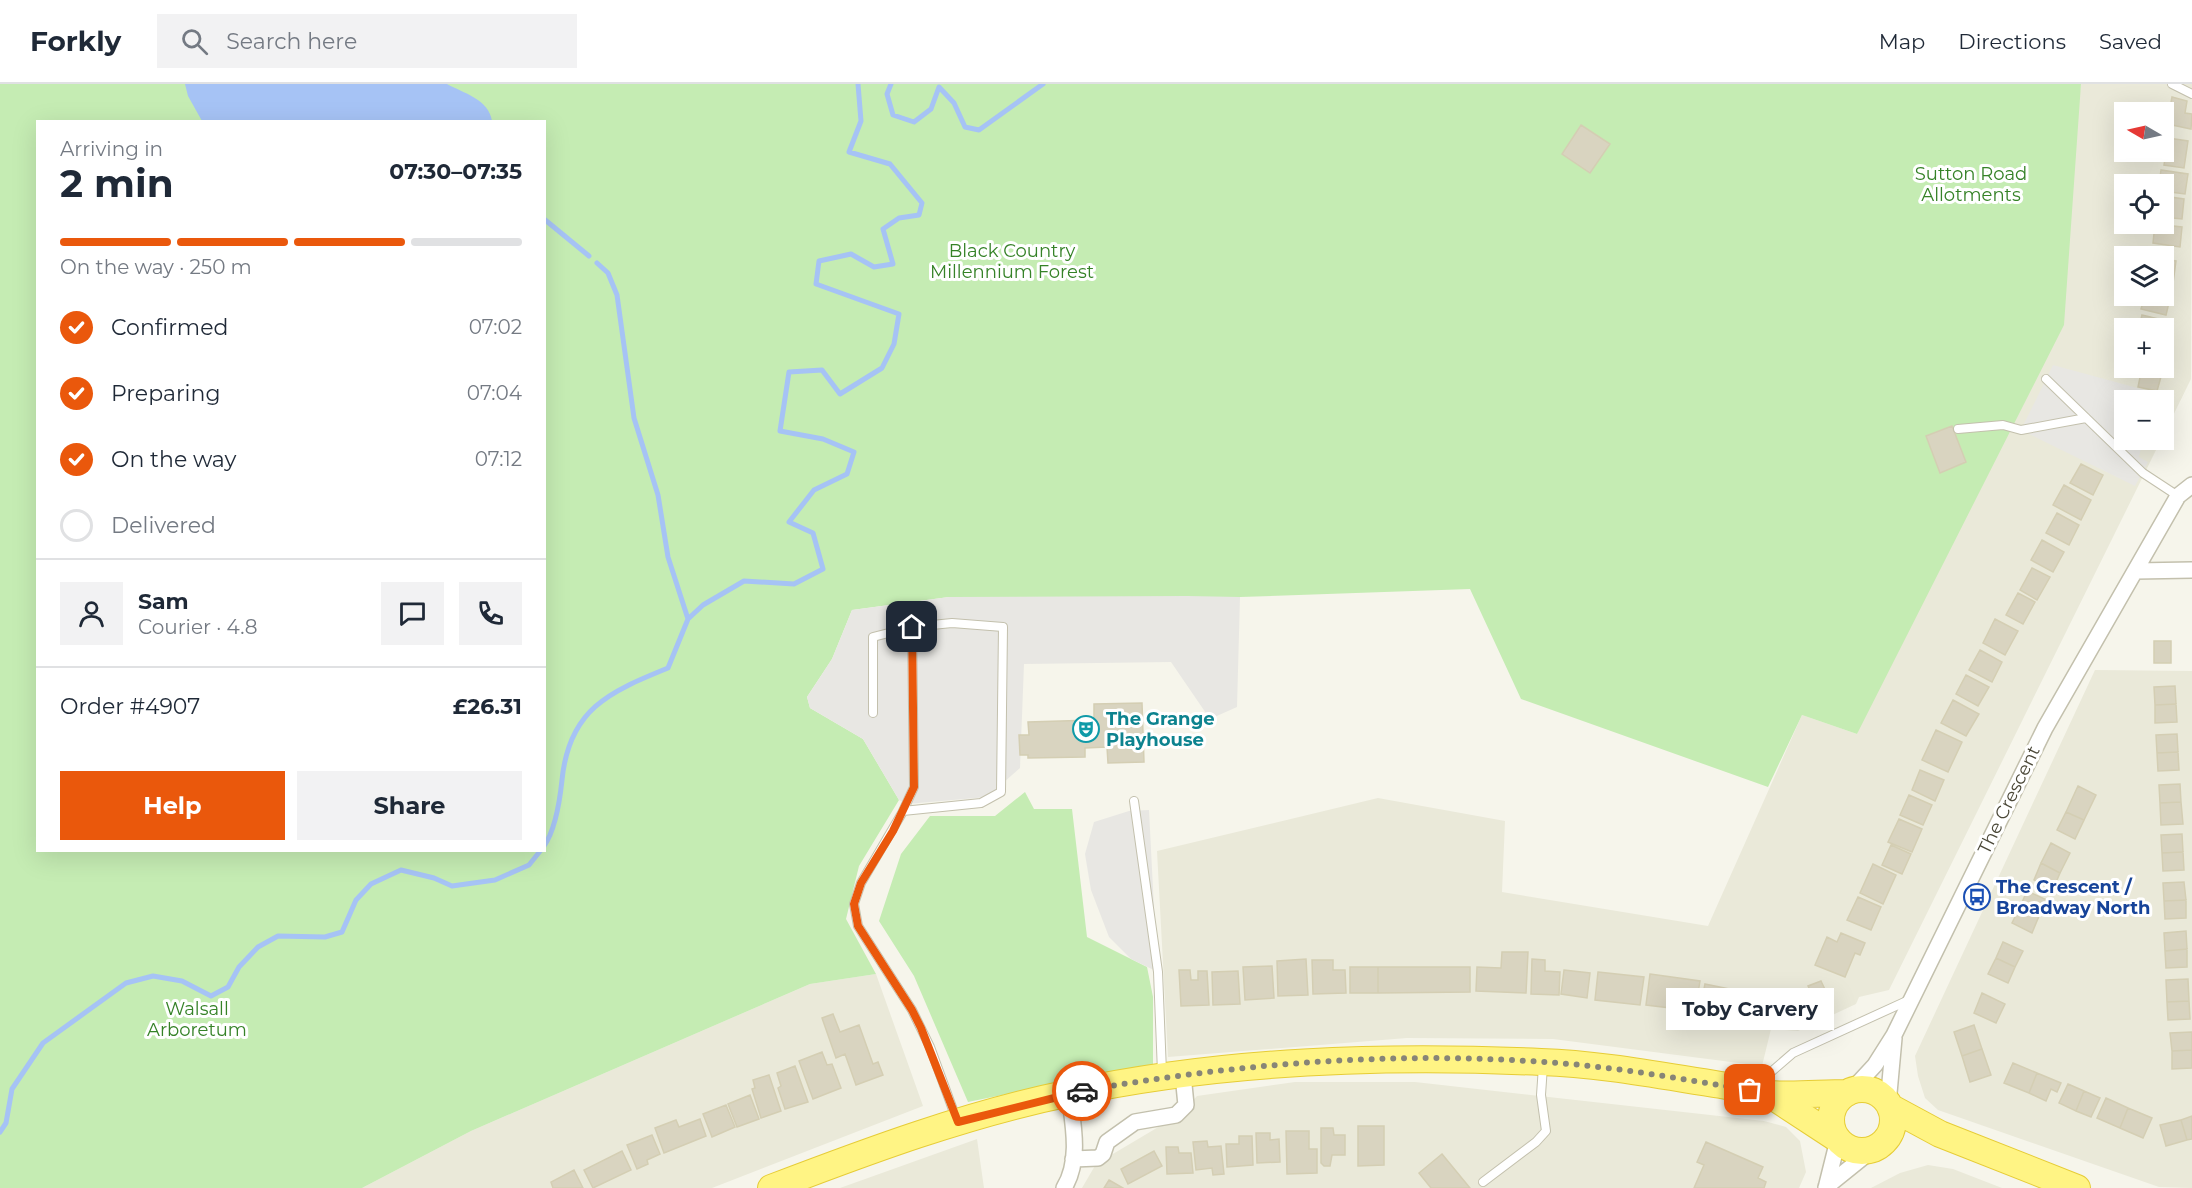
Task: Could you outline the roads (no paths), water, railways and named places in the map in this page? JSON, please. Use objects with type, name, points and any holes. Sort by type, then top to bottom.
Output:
[{"type":"highway","points":[[771,1188],[844,1160],[958,1122],[1069,1093],[1172,1076],[1294,1062],[1408,1059],[1543,1062],[1760,1092],[1867,1090],[1876,1093],[1889,1106],[1940,1134],[2077,1188]]},
{"type":"highway","points":[[1760,1092],[1851,1150],[1940,1134]]},
{"type":"highway","points":[[1837,1139],[1831,1126],[1831,1113],[1837,1101],[1848,1092]]},
{"type":"highway","points":[[1879,1145],[1893,1119],[1889,1106]]},
{"type":"street","name":"The Crescent","points":[[1848,1092],[1875,1065],[1894,1035],[2045,728],[2178,496],[2192,485]]},
{"type":"street","points":[[2136,572],[2192,570]]},
{"type":"street","name":"The Crescent","points":[[1889,1106],[1894,1035]]},
{"type":"street","points":[[1073,1159],[1098,1158],[1103,1154],[1107,1142],[1135,1122],[1176,1114],[1186,1105],[1172,1076]]},
{"type":"street","points":[[1064,1188],[1069,1179],[1075,1148],[1069,1093]]},
{"type":"street","points":[[1826,1187],[1837,1139]]},
{"type":"street","points":[[1826,1187],[1879,1145]]},
{"type":"lane","points":[[2172,84],[2192,94]]},
{"type":"lane","points":[[2046,379],[2143,472],[2178,496]]},
{"type":"lane","points":[[1958,429],[2003,425],[2021,430],[2086,418]]},
{"type":"lane","points":[[873,712],[873,637],[912,627],[952,624],[1003,627],[1001,792],[981,803],[905,808]]},
{"type":"lane","points":[[912,627],[914,787],[905,808],[861,883],[854,904],[858,926],[912,1010],[930,1047],[958,1122]]},
{"type":"lane","points":[[1134,801],[1172,1076]]},
{"type":"lane","points":[[1760,1092],[1793,1053],[1912,998]]},
{"type":"lane","points":[[1483,1182],[1536,1142],[1546,1131],[1541,1095],[1543,1062]]},
{"type":"water","points":[[185,84],[447,84],[481,102],[490,113],[492,120],[201,120],[188,96]]},
{"type":"waterway","points":[[546,842],[559,805],[566,756],[573,736],[596,706],[610,695],[668,668],[688,619],[703,605],[744,581],[794,584],[823,569],[813,533],[789,522],[814,490],[847,474],[854,452],[823,439],[780,431],[789,372],[822,370],[840,394],[882,368],[894,344],[899,314],[816,284],[819,261],[851,254],[874,267],[893,264],[883,229],[899,218],[919,215],[922,203],[890,164],[849,152],[861,121],[858,84]]},
{"type":"waterway","points":[[891,84],[887,94],[893,115],[914,122],[931,109],[939,87],[954,103],[965,127],[979,130],[1043,84]]},
{"type":"waterway","points":[[546,221],[589,256]]},
{"type":"waterway","points":[[597,263],[608,273],[617,295],[634,418],[658,495],[668,557],[688,619]]},
{"type":"waterway","points":[[0,1132],[6,1123],[12,1089],[43,1043],[126,983],[153,976],[182,981],[211,996],[228,987],[239,967],[258,947],[278,936],[325,937],[342,932],[356,900],[371,884],[401,870],[434,878],[452,886],[495,880],[529,865],[539,852]]},
{"type":"place","name":"The Grange Playhouse","points":[[1086,729]]},
{"type":"place","name":"The Crescent / Broadway North","points":[[1977,897]]},
{"type":"place","name":"Toby Carvery","points":[[1750,1090]]},
{"type":"park label","name":"Sutton Road Allotments","points":[[1971,184]]},
{"type":"park label","name":"Black Country Millennium Forest","points":[[1012,261]]},
{"type":"park label","name":"Walsall Arboretum","points":[[197,1019]]}]
